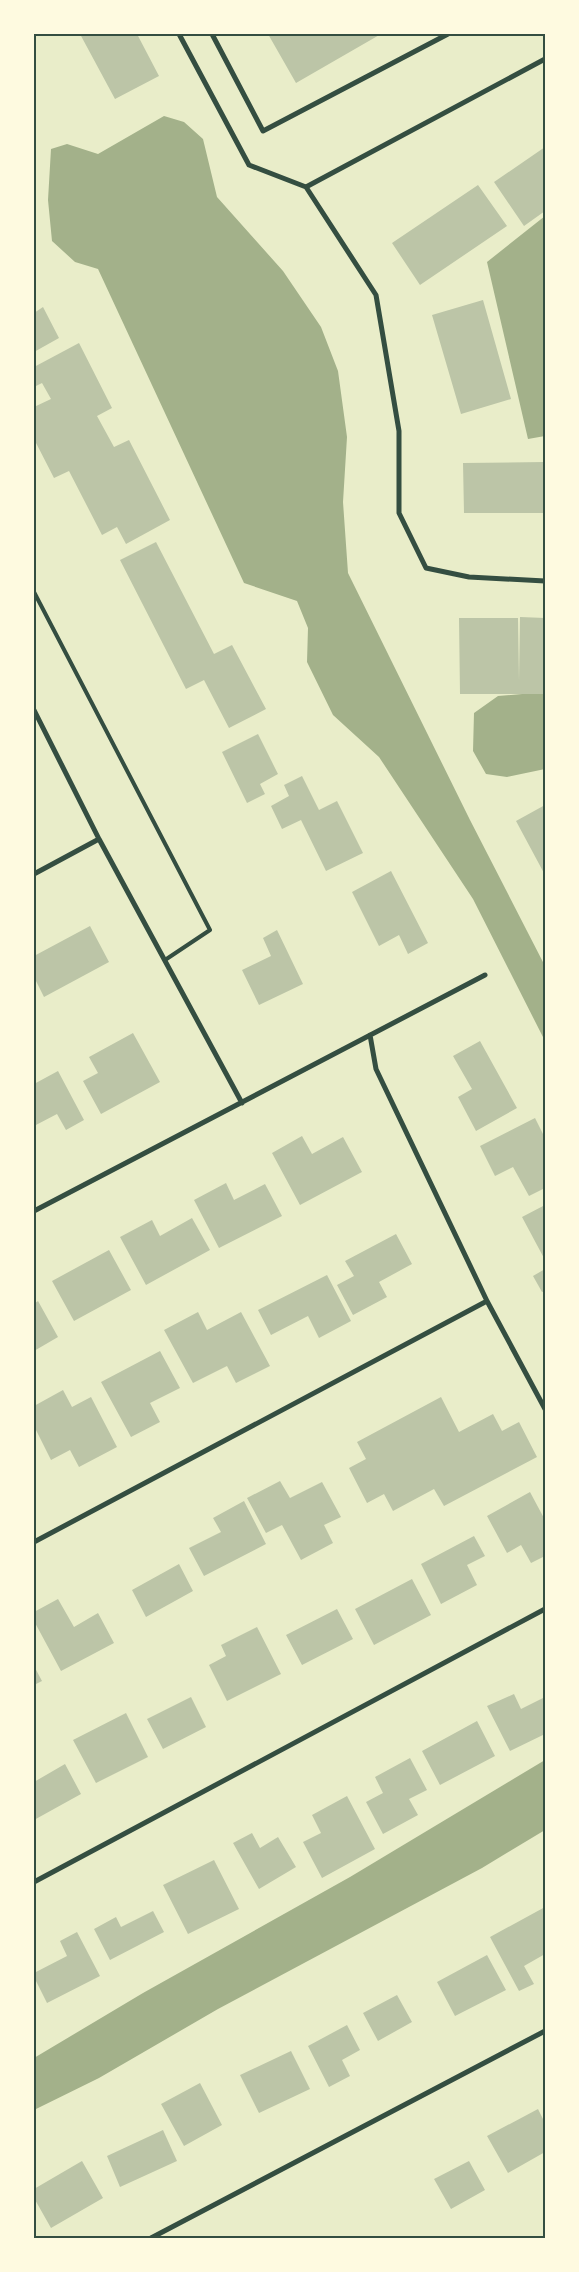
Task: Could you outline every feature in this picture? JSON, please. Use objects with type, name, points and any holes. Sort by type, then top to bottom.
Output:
[{"type":"street","points":[[179,34],[249,165],[306,187],[376,295],[399,431],[399,513],[426,568],[469,577],[545,581]]},
{"type":"street","points":[[212,34],[263,131],[448,34]]},
{"type":"street","points":[[306,187],[545,59]]},
{"type":"street","points":[[34,710],[99,840],[242,1103]]},
{"type":"street","points":[[34,874],[99,840]]},
{"type":"street","points":[[34,1211],[485,975]]},
{"type":"street","points":[[370,1035],[376,1069],[487,1301],[545,1409]]},
{"type":"street","points":[[34,1542],[487,1301]]},
{"type":"street","points":[[34,1882],[545,1609]]},
{"type":"street","points":[[151,2238],[545,2031]]},
{"type":"lane","points":[[34,592],[210,930],[165,960]]},
{"type":"shaded area","points":[[164,116],[184,122],[203,139],[217,197],[283,271],[321,327],[338,371],[347,437],[343,502],[348,573],[470,820],[545,966],[545,1041],[473,899],[379,757],[333,715],[307,662],[308,628],[297,601],[244,583],[98,269],[75,262],[52,241],[48,200],[51,149],[67,144],[98,154]]},
{"type":"shaded area","points":[[545,216],[545,436],[528,439],[487,262]]},
{"type":"shaded area","points":[[545,692],[545,769],[507,777],[486,774],[473,751],[474,713],[498,696]]},
{"type":"shaded area","points":[[545,1760],[545,1830],[482,1868],[218,2009],[99,2078],[34,2110],[34,2058],[143,1993],[350,1877]]},
{"type":"building","points":[[80,34],[137,34],[159,76],[115,99]]},
{"type":"building","points":[[268,34],[381,34],[296,83]]},
{"type":"building","points":[[545,147],[545,211],[524,226],[494,182]]},
{"type":"building","points":[[478,185],[507,226],[420,285],[392,243]]},
{"type":"building","points":[[483,300],[511,399],[461,414],[432,315]]},
{"type":"building","points":[[43,307],[59,338],[34,352],[34,313]]},
{"type":"building","points":[[79,343],[112,408],[97,416],[114,447],[129,440],[170,520],[126,544],[117,527],[102,535],[69,471],[54,478],[34,439],[34,407],[51,399],[42,383],[34,387],[34,367]]},
{"type":"building","points":[[545,462],[545,513],[464,513],[463,463]]},
{"type":"building","points":[[156,542],[214,654],[232,645],[266,709],[229,728],[204,680],[186,689],[120,560]]},
{"type":"building","points":[[520,617],[545,618],[545,694],[460,694],[459,618],[518,618],[519,681]]},
{"type":"building","points":[[258,734],[278,774],[260,784],[265,794],[247,803],[222,752]]},
{"type":"building","points":[[302,776],[319,810],[337,801],[363,853],[326,871],[301,820],[282,829],[271,806],[289,796],[284,785]]},
{"type":"building","points":[[545,805],[545,875],[516,821]]},
{"type":"building","points":[[391,871],[428,943],[408,954],[399,935],[379,946],[352,892]]},
{"type":"building","points":[[90,926],[109,962],[44,997],[34,977],[34,956]]},
{"type":"building","points":[[277,930],[303,984],[259,1005],[242,970],[271,956],[263,938]]},
{"type":"building","points":[[133,1033],[160,1082],[101,1114],[83,1081],[98,1073],[89,1057]]},
{"type":"building","points":[[480,1041],[517,1108],[476,1131],[458,1097],[472,1089],[453,1056]]},
{"type":"building","points":[[58,1071],[84,1120],[66,1130],[57,1114],[34,1126],[34,1084]]},
{"type":"building","points":[[535,1118],[545,1138],[545,1188],[529,1196],[513,1167],[495,1176],[480,1146]]},
{"type":"building","points":[[302,1136],[312,1154],[343,1137],[362,1172],[300,1205],[272,1153]]},
{"type":"building","points":[[226,1183],[234,1200],[265,1184],[282,1216],[219,1248],[194,1200]]},
{"type":"building","points":[[545,1205],[545,1260],[522,1217]]},
{"type":"building","points":[[192,1218],[210,1250],[146,1285],[120,1237],[152,1220],[160,1236]]},
{"type":"building","points":[[396,1234],[412,1264],[379,1282],[387,1297],[353,1315],[337,1285],[354,1276],[345,1261]]},
{"type":"building","points":[[109,1250],[131,1290],[74,1321],[52,1281]]},
{"type":"building","points":[[545,1269],[545,1291],[542,1292],[533,1276]]},
{"type":"building","points":[[327,1275],[351,1321],[319,1338],[308,1316],[271,1335],[258,1310]]},
{"type":"building","points":[[38,1301],[58,1337],[34,1351],[34,1304]]},
{"type":"building","points":[[198,1312],[207,1330],[241,1312],[270,1366],[236,1383],[227,1366],[193,1383],[164,1330]]},
{"type":"building","points":[[160,1351],[180,1388],[150,1403],[160,1422],[131,1437],[101,1382]]},
{"type":"building","points":[[63,1390],[72,1407],[91,1397],[117,1447],[79,1467],[70,1450],[51,1460],[34,1426],[34,1406]]},
{"type":"building","points":[[441,1397],[459,1432],[493,1414],[502,1431],[519,1422],[537,1457],[444,1506],[434,1489],[393,1511],[384,1494],[367,1503],[349,1468],[366,1459],[357,1442]]},
{"type":"building","points":[[280,1481],[290,1498],[322,1482],[341,1517],[324,1525],[333,1543],[301,1560],[282,1525],[266,1533],[247,1498]]},
{"type":"building","points":[[530,1492],[545,1520],[545,1556],[531,1563],[521,1545],[507,1553],[487,1516]]},
{"type":"building","points":[[244,1501],[266,1544],[204,1576],[189,1548],[221,1532],[213,1518]]},
{"type":"building","points":[[474,1536],[485,1556],[467,1565],[477,1585],[441,1604],[421,1564]]},
{"type":"building","points":[[179,1564],[193,1591],[146,1617],[132,1590]]},
{"type":"building","points":[[412,1579],[431,1615],[374,1645],[355,1609]]},
{"type":"building","points":[[58,1599],[74,1627],[98,1613],[114,1643],[61,1671],[34,1621],[34,1612]]},
{"type":"building","points":[[337,1609],[353,1639],[302,1665],[286,1635]]},
{"type":"building","points":[[257,1627],[281,1674],[227,1701],[209,1665],[226,1656],[221,1645]]},
{"type":"building","points":[[34,1666],[42,1681],[34,1685]]},
{"type":"building","points":[[514,1694],[521,1709],[545,1697],[545,1734],[510,1751],[487,1706]]},
{"type":"building","points":[[191,1697],[206,1727],[163,1749],[147,1719]]},
{"type":"building","points":[[126,1713],[148,1757],[96,1783],[73,1740]]},
{"type":"building","points":[[477,1721],[495,1756],[440,1785],[422,1751]]},
{"type":"building","points":[[410,1758],[427,1790],[409,1799],[418,1815],[383,1834],[366,1802],[383,1793],[375,1777]]},
{"type":"building","points":[[65,1764],[81,1794],[34,1820],[34,1782]]},
{"type":"building","points":[[347,1796],[375,1849],[322,1878],[303,1842],[321,1833],[312,1815]]},
{"type":"building","points":[[252,1833],[260,1848],[278,1837],[296,1867],[259,1889],[233,1843]]},
{"type":"building","points":[[214,1860],[239,1909],[188,1934],[163,1885]]},
{"type":"building","points":[[545,1907],[545,1954],[524,1966],[534,1984],[519,1991],[490,1937]]},
{"type":"building","points":[[153,1911],[164,1932],[110,1960],[94,1929],[116,1917],[121,1927]]},
{"type":"building","points":[[77,1932],[100,1976],[47,2003],[34,1977],[34,1973],[67,1956],[60,1941]]},
{"type":"building","points":[[487,1955],[506,1990],[455,2016],[437,1982]]},
{"type":"building","points":[[397,1995],[412,2022],[378,2041],[363,2013]]},
{"type":"building","points":[[347,2025],[360,2050],[342,2060],[350,2076],[329,2087],[308,2046]]},
{"type":"building","points":[[291,2051],[310,2089],[259,2113],[240,2075]]},
{"type":"building","points":[[200,2083],[222,2125],[184,2146],[161,2104]]},
{"type":"building","points":[[538,2109],[545,2123],[545,2152],[508,2173],[487,2136]]},
{"type":"building","points":[[163,2130],[177,2161],[120,2187],[107,2156]]},
{"type":"building","points":[[82,2161],[103,2198],[51,2228],[34,2198],[34,2189]]},
{"type":"building","points":[[469,2161],[485,2190],[451,2209],[434,2179]]}]
